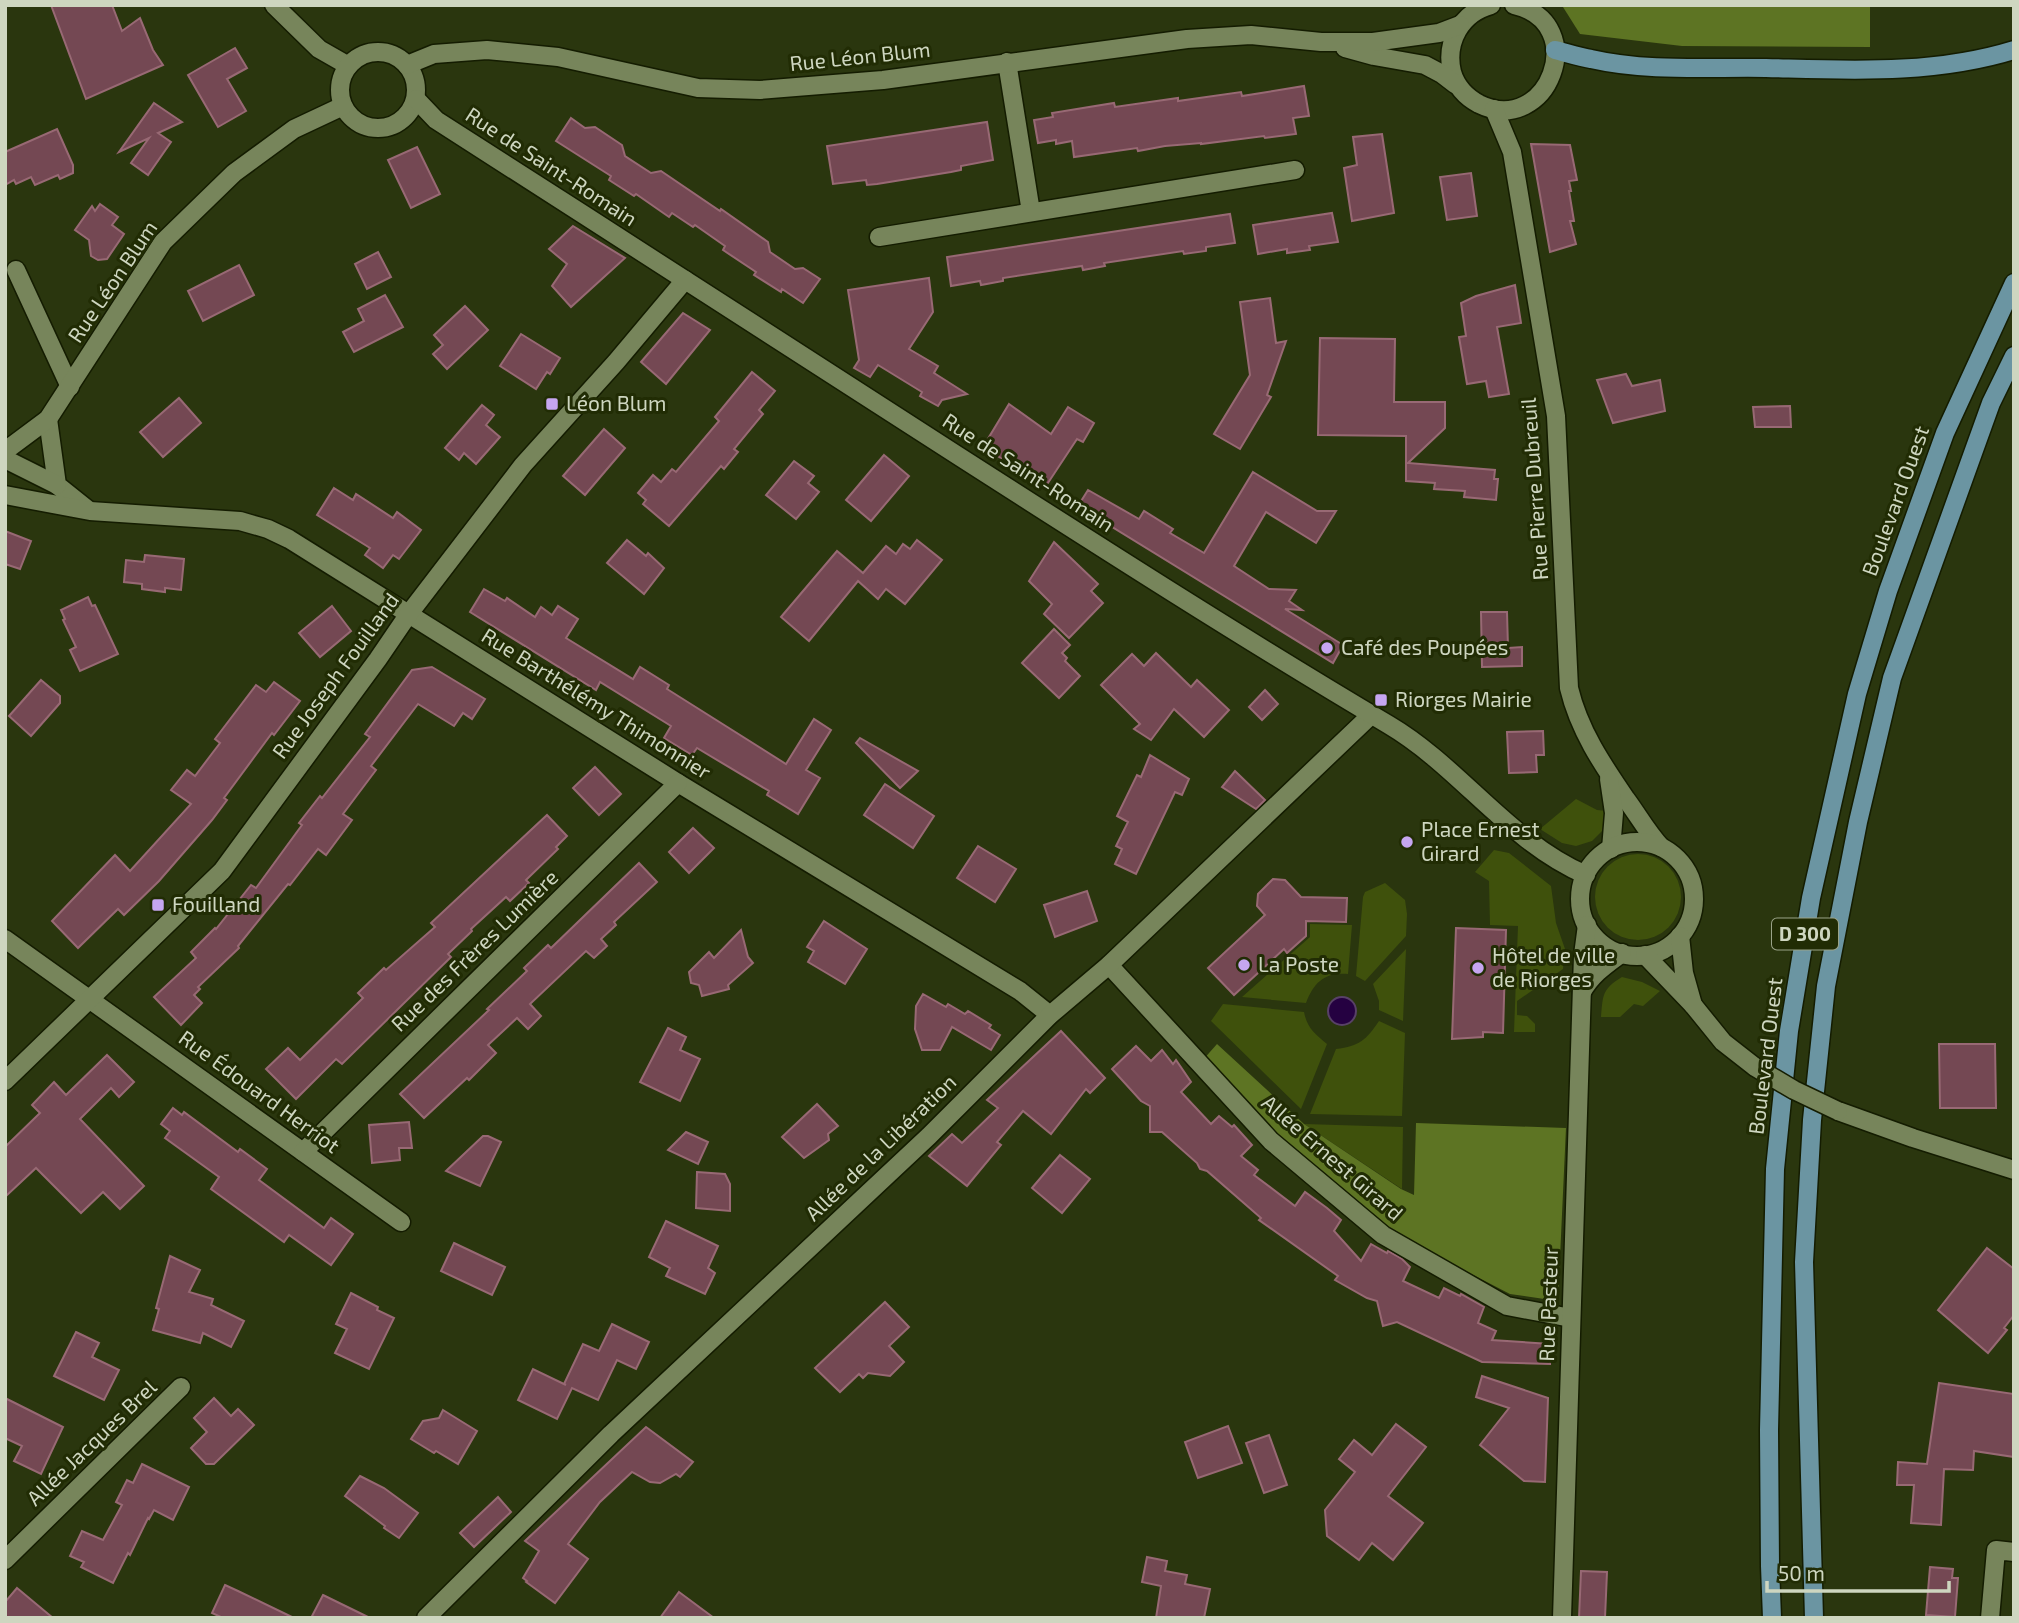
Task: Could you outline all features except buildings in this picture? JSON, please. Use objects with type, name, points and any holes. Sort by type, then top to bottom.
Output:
[{"type":"main road","points":[[1555,50],[1593,60],[1688,68],[1848,70],[1955,65],[2014,50]]},
{"type":"main road","name":"Boulevard Ouest","points":[[1772,1618],[1769,1416],[1775,1169],[1789,1031],[1811,898],[1857,694],[1888,590],[1945,433],[2014,283]]},
{"type":"main road","name":"D 300","points":[[1814,1618],[1804,1262],[1812,1121],[1826,986],[1858,822],[1892,678],[1991,403],[2014,356]]},
{"type":"main road","points":[[1765,1618],[1770,1566]]},
{"type":"street","points":[[274,5],[319,49],[347,65]]},
{"type":"street","name":"Rue Léon Blum","points":[[407,65],[434,54],[487,50],[558,57],[698,88],[760,90],[883,80],[1224,36],[1251,35],[1321,42],[1404,39],[1439,33],[1460,25],[1477,10],[1491,5]]},
{"type":"street","points":[[1494,109],[1516,107],[1533,99],[1544,90],[1551,78],[1555,50],[1551,36],[1544,23],[1524,7]]},
{"type":"street","points":[[1455,84],[1450,57],[1454,35],[1460,25]]},
{"type":"street","name":"Rue Léon Blum","points":[[1321,42],[1374,56],[1425,65],[1442,74],[1471,99],[1494,109]]},
{"type":"street","points":[[373,52],[386,52],[407,65],[417,86],[413,108],[407,116],[397,124],[385,128],[372,128],[350,117],[340,95],[340,83],[347,65],[373,52]]},
{"type":"street","points":[[1007,62],[1031,212]]},
{"type":"street","name":"Rue de Saint-Romain","points":[[416,99],[436,120],[1169,591],[1393,727],[1437,760],[1502,819],[1556,860],[1586,875]]},
{"type":"street","name":"Rue Léon Blum","points":[[5,451],[48,419],[163,242],[234,173],[295,128],[343,106]]},
{"type":"street","name":"Rue Pierre Dubreuil","points":[[1512,152],[1516,107]]},
{"type":"street","name":"Rue Pierre Dubreuil","points":[[1494,109],[1512,152],[1558,437],[1569,688],[1574,712],[1608,775],[1661,847]]},
{"type":"street","name":"Rue de Saint-Romain","points":[[407,116],[436,120]]},
{"type":"street","points":[[879,237],[1295,170]]},
{"type":"street","points":[[16,270],[70,387]]},
{"type":"street","name":"Rue Joseph Fouilland","points":[[5,1081],[222,871],[408,615],[523,465],[616,362],[685,280]]},
{"type":"street","points":[[48,419],[57,485]]},
{"type":"street","points":[[5,459],[57,485],[90,511]]},
{"type":"street","name":"Rue Barthélémy Thimonnier","points":[[5,495],[90,511],[240,521],[268,529],[289,539],[678,783],[1020,991],[1050,1015]]},
{"type":"street","name":"Allée de la Libération","points":[[426,1618],[611,1434],[929,1136],[1050,1015],[1109,965],[1371,715]]},
{"type":"street","name":"Rue Pierre Dubreuil","points":[[1608,775],[1614,813],[1611,849]]},
{"type":"street","name":"Rue des Frères Lumière","points":[[303,1152],[678,783]]},
{"type":"street","points":[[1641,842],[1661,847],[1685,868],[1693,887],[1691,918],[1680,936],[1670,945],[1645,955],[1622,953],[1601,942],[1587,925],[1581,905],[1586,875],[1594,863],[1611,849],[1641,842]]},
{"type":"street","name":"Rue Pasteur","points":[[1562,1618],[1582,992],[1587,925]]},
{"type":"street","points":[[1680,936],[1684,973],[1693,1005]]},
{"type":"street","name":"Rue Édouard Herriot","points":[[5,939],[401,1222]]},
{"type":"street","points":[[1582,992],[1589,979],[1622,953]]},
{"type":"street","points":[[1645,955],[1693,1005],[1723,1042],[1755,1068],[1838,1111],[2014,1170]]},
{"type":"street","name":"Allée Ernest Girard","points":[[1109,965],[1271,1142],[1383,1235],[1507,1306],[1571,1318]]},
{"type":"street","name":"Allée Jacques Brel","points":[[5,1560],[181,1387]]},
{"type":"street","points":[[1990,1618],[1996,1550],[2014,1552]]},
{"type":"green space","points":[[1870,6],[1870,47],[1682,46],[1580,34],[1563,7]]},
{"type":"green space","points":[[1576,799],[1597,810],[1607,811],[1603,830],[1592,841],[1576,846],[1562,843],[1540,829]]},
{"type":"green space","points":[[1494,850],[1509,853],[1551,886],[1556,923],[1565,949],[1563,969],[1517,1001],[1517,1015],[1527,1016],[1535,1024],[1535,1032],[1514,1032],[1518,926],[1490,925],[1489,881],[1475,872]]},
{"type":"green space","points":[[1638,854],[1654,858],[1668,867],[1677,881],[1681,897],[1677,913],[1668,927],[1654,936],[1638,940],[1622,936],[1608,927],[1599,913],[1595,897],[1599,881],[1608,867],[1622,858]]},
{"type":"green space","points":[[1385,883],[1405,900],[1406,936],[1365,981],[1356,976],[1363,897],[1365,892]]},
{"type":"green space","points":[[1310,924],[1352,925],[1348,974],[1333,975],[1321,980],[1306,1003],[1242,997],[1310,937]]},
{"type":"green space","points":[[1406,949],[1403,1021],[1379,1010],[1373,984]]},
{"type":"green space","points":[[1622,977],[1642,982],[1660,991],[1643,1006],[1634,1004],[1620,1017],[1601,1017],[1605,993]]},
{"type":"green space","points":[[1223,1004],[1304,1012],[1309,1027],[1327,1044],[1301,1109],[1211,1021]]},
{"type":"green space","points":[[1379,1021],[1405,1033],[1402,1116],[1310,1114],[1336,1049],[1362,1041]]},
{"type":"green space","points":[[1217,1044],[1304,1124],[1414,1195],[1416,1123],[1566,1128],[1558,1301],[1510,1294],[1386,1230],[1293,1154],[1202,1061]]},
{"type":"green space","points":[[1304,1124],[1403,1127],[1402,1189]]},
{"type":"shaded area","points":[[1342,997],[1352,1001],[1356,1011],[1352,1021],[1342,1025],[1332,1021],[1328,1011],[1332,1001]]},
{"type":"place","name":"Léon Blum","points":[[552,404]]},
{"type":"place","name":"Café des Poupées","points":[[1327,648]]},
{"type":"place","name":"Riorges Mairie","points":[[1381,700]]},
{"type":"place","name":"Place Ernest Girard","points":[[1407,842]]},
{"type":"place","name":"Fouilland","points":[[158,905]]},
{"type":"place","name":"La Poste","points":[[1244,965]]},
{"type":"place","name":"Hôtel de ville de Riorges","points":[[1478,968]]}]
